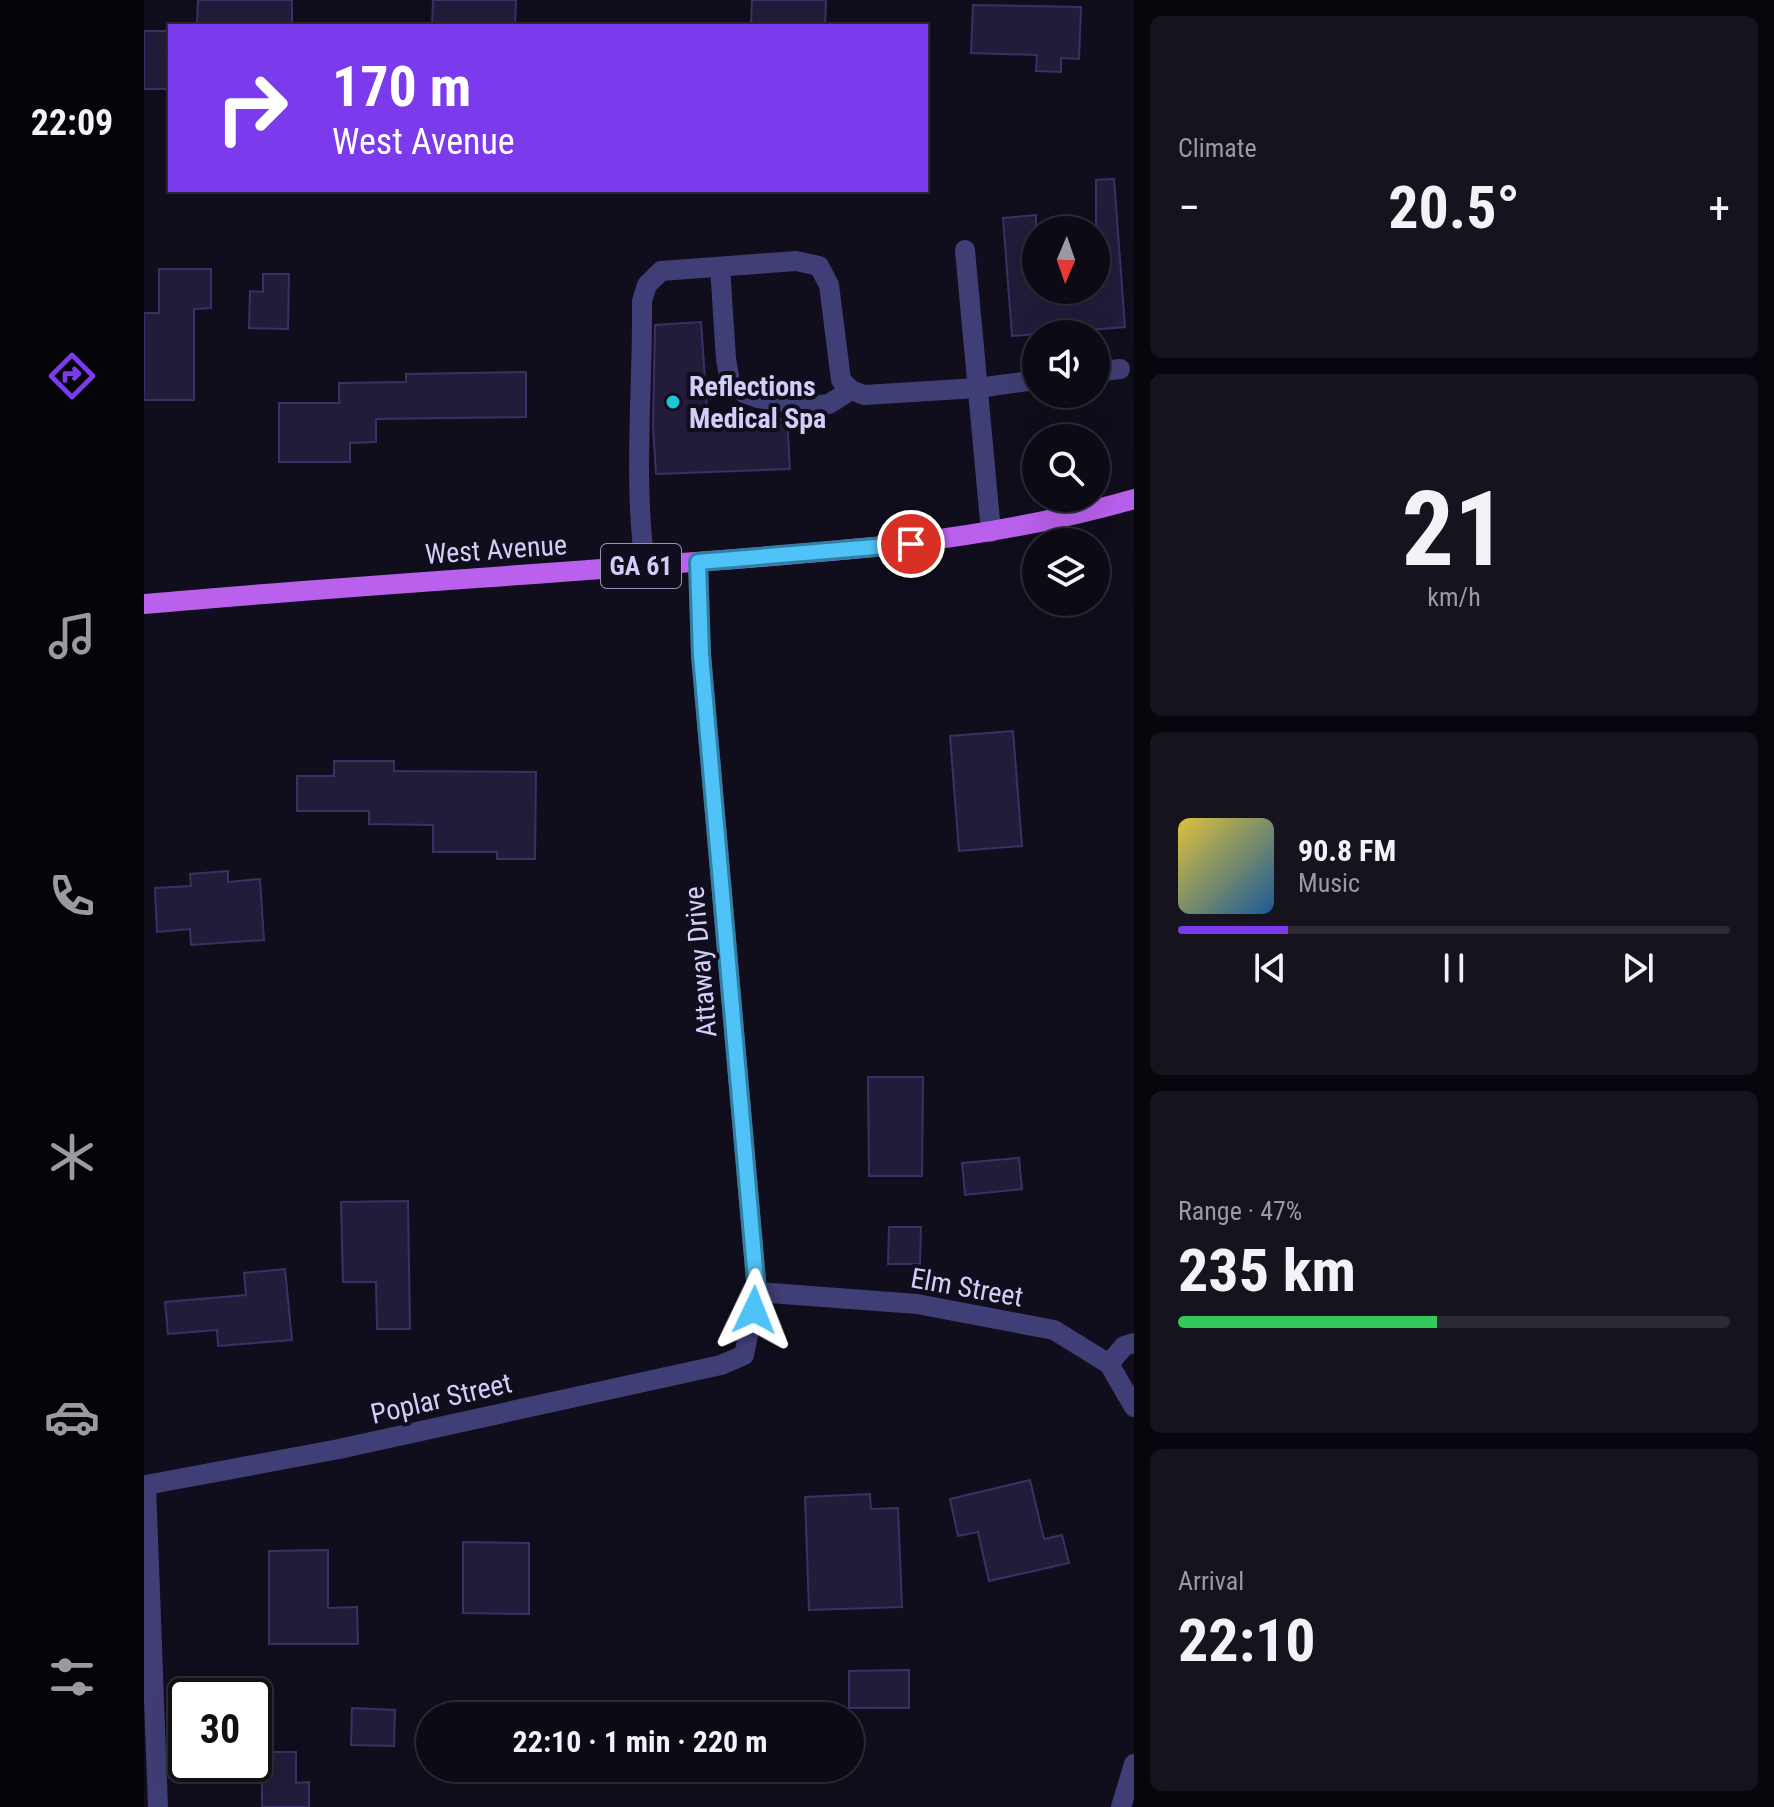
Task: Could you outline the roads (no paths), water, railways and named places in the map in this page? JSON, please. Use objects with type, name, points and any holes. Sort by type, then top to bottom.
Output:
[{"type":"main road","name":"West Avenue","points":[[144,604],[938,541],[1034,524],[1134,499]]},
{"type":"street","points":[[965,250],[991,532]]},
{"type":"street","points":[[645,566],[638,503],[642,301],[647,285],[661,271],[796,261],[819,266],[829,285],[841,380],[851,390],[864,395],[978,388],[1022,382]]},
{"type":"street","points":[[720,267],[730,382],[744,393],[758,398],[814,406],[829,404],[851,390]]},
{"type":"street","points":[[1110,370],[1120,369]]},
{"type":"street","name":"Attaway Drive","points":[[698,562],[701,655],[757,1292],[744,1355]]},
{"type":"street","name":"Elm Street","points":[[757,1292],[917,1304],[1054,1330],[1109,1364],[1134,1407]]},
{"type":"street","points":[[1109,1364],[1124,1346],[1134,1343]]},
{"type":"street","name":"Poplar Street","points":[[158,1807],[146,1485],[339,1449],[721,1365],[744,1355]]},
{"type":"street","points":[[1121,1807],[1134,1764]]},
{"type":"place","name":"Reflections Medical Spa","points":[[673,402]]}]
